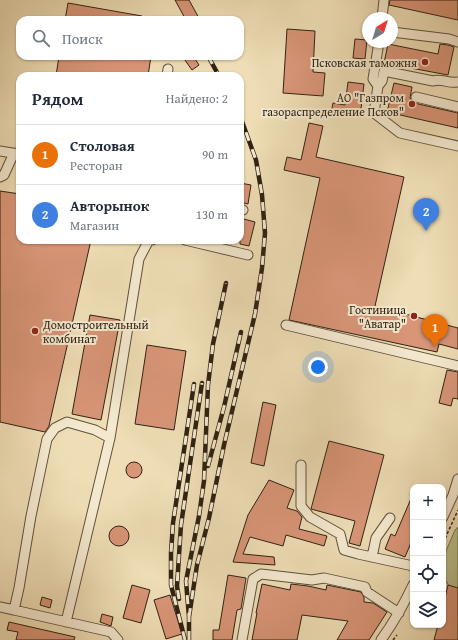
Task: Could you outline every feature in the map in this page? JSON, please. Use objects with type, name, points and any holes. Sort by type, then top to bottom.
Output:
[{"type":"street","points":[[383,12],[384,0]]},
{"type":"street","points":[[398,33],[449,39],[458,42]]},
{"type":"street","points":[[378,48],[374,79],[378,86]]},
{"type":"street","points":[[458,82],[433,81],[384,71],[382,81],[378,86],[374,113],[400,133],[458,146]]},
{"type":"street","points":[[416,97],[458,107]]},
{"type":"street","points":[[0,151],[16,154]]},
{"type":"street","points":[[0,177],[4,175],[16,156]]},
{"type":"street","points":[[66,622],[110,438],[140,259],[147,244]]},
{"type":"street","points":[[202,244],[248,255]]},
{"type":"street","points":[[286,325],[458,366]]},
{"type":"street","points":[[14,610],[47,439],[55,428],[67,422],[95,430],[110,438]]},
{"type":"street","points":[[301,465],[301,506],[310,517],[340,534],[344,550],[410,565]]},
{"type":"street","points":[[446,512],[455,495],[458,479]]},
{"type":"street","points":[[372,557],[376,538],[390,518]]},
{"type":"street","points":[[242,640],[253,579],[261,574],[312,580],[324,578],[364,587],[367,592],[399,613]]},
{"type":"street","points":[[381,640],[399,613],[410,591]]},
{"type":"street","points":[[0,607],[110,632],[118,640]]},
{"type":"path","points":[[446,536],[458,510]]},
{"type":"green space","points":[[458,527],[458,588],[448,585],[446,582],[446,551],[455,530]]},
{"type":"building","points":[[175,0],[189,0],[198,16],[184,16]]},
{"type":"building","points":[[390,0],[458,0],[458,20],[389,5]]},
{"type":"building","points":[[68,3],[142,16],[66,16]]},
{"type":"building","points":[[287,29],[315,31],[313,72],[325,73],[323,96],[283,93]]},
{"type":"building","points":[[355,39],[362,40],[362,48],[366,48],[365,59],[353,58]]},
{"type":"building","points":[[440,44],[454,47],[448,75],[384,63],[387,48],[398,48],[398,46],[438,54]]},
{"type":"building","points":[[58,60],[150,60],[149,72],[57,72]]},
{"type":"building","points":[[185,60],[196,60],[199,65],[192,70]]},
{"type":"building","points":[[348,82],[364,84],[360,117],[331,113],[333,103],[345,105]]},
{"type":"building","name":"АО \"Газпром газораспределение Псков\"","points":[[394,83],[412,87],[410,98],[414,103],[458,113],[458,128],[387,112]]},
{"type":"building","points":[[309,123],[323,126],[316,157],[404,177],[375,306],[458,328],[458,349],[439,344],[437,352],[289,320],[320,178],[284,170],[287,157],[301,160]]},
{"type":"building","points":[[244,184],[251,185],[248,204],[244,203]]},
{"type":"building","name":"Домостроительный комбинат","points":[[0,191],[16,193],[16,244],[90,244],[49,426],[45,432],[0,422]]},
{"type":"building","points":[[244,219],[255,222],[249,246],[240,244],[244,244]]},
{"type":"building","points":[[90,315],[120,320],[101,420],[72,414]]},
{"type":"building","points":[[147,345],[186,351],[174,430],[135,424]]},
{"type":"building","points":[[447,370],[458,372],[458,399],[453,398],[451,406],[439,403]]},
{"type":"building","points":[[263,402],[276,405],[264,466],[251,463]]},
{"type":"building","points":[[329,441],[384,455],[360,546],[349,543],[355,521],[311,509]]},
{"type":"building","points":[[131,462],[137,462],[142,467],[140,476],[137,478],[131,478],[126,473],[126,467]]},
{"type":"building","points":[[269,480],[294,490],[287,508],[297,511],[302,517],[299,529],[327,536],[324,546],[286,535],[283,546],[250,537],[243,554],[274,557],[275,565],[233,562],[248,515]]},
{"type":"building","points":[[410,501],[410,545],[405,557],[385,549],[391,534],[395,536]]},
{"type":"building","points":[[119,526],[126,529],[129,536],[126,543],[119,546],[112,543],[109,536],[112,529]]},
{"type":"building","points":[[228,575],[246,578],[241,609],[237,610],[232,640],[213,640],[213,630],[219,630]]},
{"type":"building","points":[[262,584],[290,590],[291,584],[326,590],[327,585],[361,592],[364,597],[364,602],[373,603],[387,612],[369,640],[337,640],[348,621],[302,615],[297,640],[252,640]]},
{"type":"building","points":[[132,585],[150,590],[141,623],[123,618]]},
{"type":"building","points":[[448,585],[458,588],[458,640],[434,640],[437,628],[446,628],[446,593]]},
{"type":"building","points":[[170,595],[182,634],[166,639],[154,600]]},
{"type":"building","points":[[42,597],[52,600],[50,608],[40,605]]},
{"type":"building","points":[[102,614],[113,617],[111,626],[100,622]]},
{"type":"building","points":[[9,622],[75,637],[74,640],[16,640],[18,632],[7,630]]},
{"type":"railway","points":[[210,60],[217,72]]},
{"type":"railway","points":[[189,617],[197,565],[255,314],[262,268],[265,233],[262,195],[256,160],[244,127]]},
{"type":"railway","points":[[189,640],[186,581],[199,516],[204,481],[208,385],[213,344],[226,283]]},
{"type":"railway","points":[[208,466],[224,407],[241,332]]},
{"type":"railway","points":[[179,599],[177,586],[181,525],[202,383]]},
{"type":"railway","points":[[185,640],[171,585],[171,553],[173,523],[194,384]]},
{"type":"place","name":"Псковская таможня","points":[[425,62]]},
{"type":"place","name":"АО \"Газпром газораспределение Псков\"","points":[[412,104]]},
{"type":"place","name":"Авторынок","points":[[426,231]]},
{"type":"place","name":"Гостиница \"Аватар\"","points":[[414,316]]},
{"type":"place","name":"Домостроительный комбинат","points":[[35,331]]},
{"type":"place","name":"Столовая","points":[[435,347]]}]
